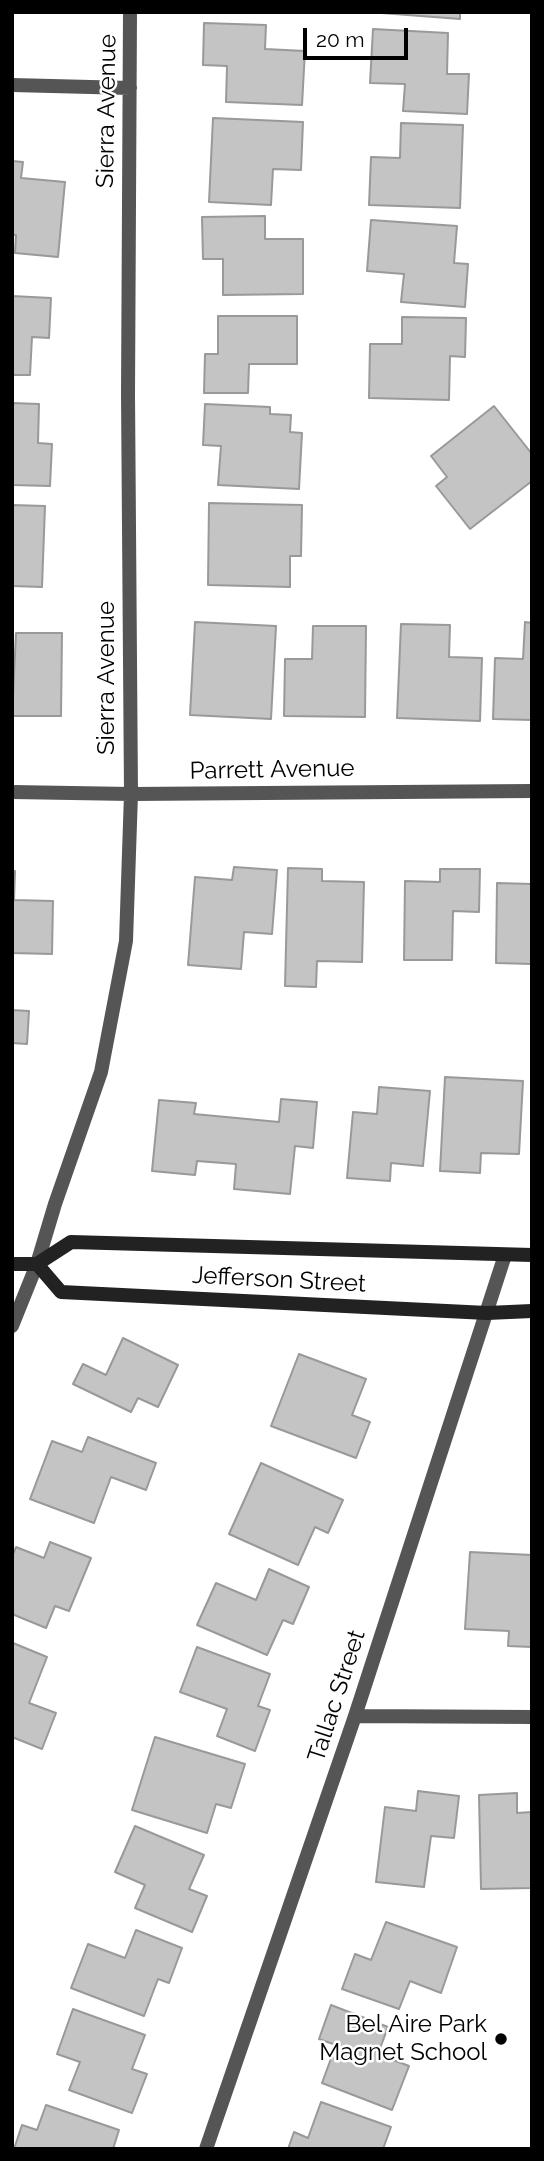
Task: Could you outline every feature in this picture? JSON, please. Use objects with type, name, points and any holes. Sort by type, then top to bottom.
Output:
[{"type":"main road","name":"Jefferson Street","points":[[532,1255],[71,1242],[37,1264],[61,1292],[487,1313],[532,1311]]},
{"type":"main road","points":[[12,1264],[37,1264]]},
{"type":"street","name":"Sierra Avenue","points":[[12,1326],[37,1264],[101,1072],[126,941],[131,794],[128,408],[130,12]]},
{"type":"street","points":[[12,85],[130,88]]},
{"type":"street","name":"Parrett Avenue","points":[[12,792],[131,794],[532,790]]},
{"type":"street","name":"Tallac Street","points":[[206,2149],[355,1716],[505,1255]]},
{"type":"street","points":[[355,1716],[532,1717]]},
{"type":"building","points":[[368,12],[460,12],[460,19]]},
{"type":"building","points":[[204,23],[266,25],[265,49],[305,51],[302,105],[226,102],[227,66],[203,65]]},
{"type":"building","points":[[373,29],[448,33],[447,74],[469,74],[467,114],[403,111],[405,84],[370,83]]},
{"type":"building","points":[[213,118],[303,122],[301,170],[273,169],[271,205],[209,202]]},
{"type":"building","points":[[401,123],[463,125],[460,208],[369,205],[371,157],[400,158]]},
{"type":"building","points":[[12,161],[23,162],[21,178],[65,182],[58,257],[15,253],[16,235],[12,235]]},
{"type":"building","points":[[265,216],[265,239],[303,239],[303,294],[223,295],[223,259],[203,259],[202,217]]},
{"type":"building","points":[[371,220],[457,226],[454,263],[468,264],[465,307],[401,302],[404,274],[367,271]]},
{"type":"building","points":[[12,296],[51,298],[49,338],[32,337],[30,375],[12,375]]},
{"type":"building","points":[[218,316],[297,316],[297,364],[249,364],[248,393],[204,393],[205,354],[218,354]]},
{"type":"building","points":[[402,317],[466,318],[465,357],[450,356],[449,400],[369,398],[370,344],[402,344]]},
{"type":"building","points":[[12,403],[39,404],[38,443],[52,444],[50,486],[12,485]]},
{"type":"building","points":[[205,404],[270,407],[270,414],[291,415],[290,432],[302,433],[299,489],[218,485],[221,446],[203,445]]},
{"type":"building","points":[[494,406],[532,454],[532,481],[470,529],[436,486],[447,477],[431,456]]},
{"type":"building","points":[[209,503],[302,505],[301,556],[290,556],[290,587],[208,585]]},
{"type":"building","points":[[12,505],[45,506],[42,587],[12,586]]},
{"type":"building","points":[[195,622],[276,626],[271,719],[190,715]]},
{"type":"building","points":[[525,622],[532,623],[532,720],[493,719],[495,658],[523,659]]},
{"type":"building","points":[[401,624],[450,625],[449,657],[482,658],[480,721],[397,718]]},
{"type":"building","points":[[313,626],[366,626],[365,717],[284,716],[285,659],[312,659]]},
{"type":"building","points":[[16,633],[62,633],[61,716],[12,716]]},
{"type":"building","points":[[234,867],[277,870],[272,934],[244,932],[241,969],[188,965],[195,877],[232,880]]},
{"type":"building","points":[[288,868],[322,869],[322,881],[364,882],[362,962],[317,961],[316,987],[285,986]]},
{"type":"building","points":[[440,869],[480,869],[479,912],[453,911],[452,960],[404,960],[405,881],[440,882]]},
{"type":"building","points":[[12,871],[15,871],[14,900],[53,901],[52,954],[12,953]]},
{"type":"building","points":[[497,883],[532,884],[532,964],[496,963]]},
{"type":"building","points":[[12,1010],[29,1011],[27,1044],[12,1043]]},
{"type":"building","points":[[445,1077],[523,1081],[519,1154],[481,1153],[480,1173],[440,1171]]},
{"type":"building","points":[[379,1087],[430,1091],[423,1166],[391,1163],[390,1181],[347,1178],[353,1112],[377,1114]]},
{"type":"building","points":[[281,1099],[317,1102],[313,1148],[295,1146],[290,1194],[234,1189],[236,1164],[197,1161],[195,1175],[152,1171],[159,1100],[196,1103],[194,1114],[279,1122]]},
{"type":"building","points":[[123,1338],[178,1365],[158,1407],[138,1398],[131,1412],[73,1384],[83,1364],[106,1375]]},
{"type":"building","points":[[299,1354],[366,1379],[352,1415],[370,1422],[356,1458],[271,1426]]},
{"type":"building","points":[[88,1437],[156,1463],[146,1490],[111,1477],[94,1523],[30,1499],[52,1441],[82,1452]]},
{"type":"building","points":[[261,1463],[343,1500],[328,1533],[315,1527],[298,1565],[229,1534]]},
{"type":"building","points":[[50,1542],[91,1558],[69,1611],[55,1606],[46,1628],[12,1614],[12,1557],[16,1547],[44,1558]]},
{"type":"building","points":[[470,1552],[532,1555],[532,1647],[508,1646],[509,1631],[465,1629]]},
{"type":"building","points":[[269,1569],[309,1587],[293,1624],[283,1620],[267,1655],[197,1625],[216,1583],[256,1600]]},
{"type":"building","points":[[13,1643],[47,1657],[29,1703],[56,1713],[42,1749],[12,1737]]},
{"type":"building","points":[[197,1647],[270,1674],[258,1706],[270,1710],[255,1751],[217,1736],[227,1709],[180,1692]]},
{"type":"building","points":[[155,1737],[245,1764],[231,1808],[216,1804],[207,1833],[132,1810]]},
{"type":"building","points":[[418,1791],[459,1796],[454,1838],[431,1836],[424,1887],[376,1882],[385,1807],[416,1811]]},
{"type":"building","points":[[517,1793],[517,1813],[532,1812],[532,1888],[481,1889],[479,1795]]},
{"type":"building","points":[[135,1826],[204,1855],[189,1889],[207,1896],[192,1932],[135,1908],[145,1885],[115,1872]]},
{"type":"building","points":[[386,1922],[457,1947],[441,1993],[410,1981],[399,2009],[342,1989],[355,1954],[371,1960]]},
{"type":"building","points":[[136,1930],[182,1948],[169,1983],[158,1979],[144,2016],[71,1988],[88,1944],[125,1958]]},
{"type":"building","points":[[331,2005],[388,2027],[378,2054],[409,2066],[392,2110],[322,2083],[336,2045],[319,2039]]},
{"type":"building","points":[[73,2009],[145,2035],[132,2069],[147,2074],[132,2113],[69,2090],[80,2062],[57,2054]]},
{"type":"building","points":[[321,2102],[391,2127],[383,2149],[288,2149],[294,2132],[308,2138]]},
{"type":"building","points":[[46,2105],[119,2130],[113,2149],[14,2149],[22,2125],[37,2130]]},
{"type":"place","name":"Bel Aire Park Magnet School","points":[[501,2039]]}]
